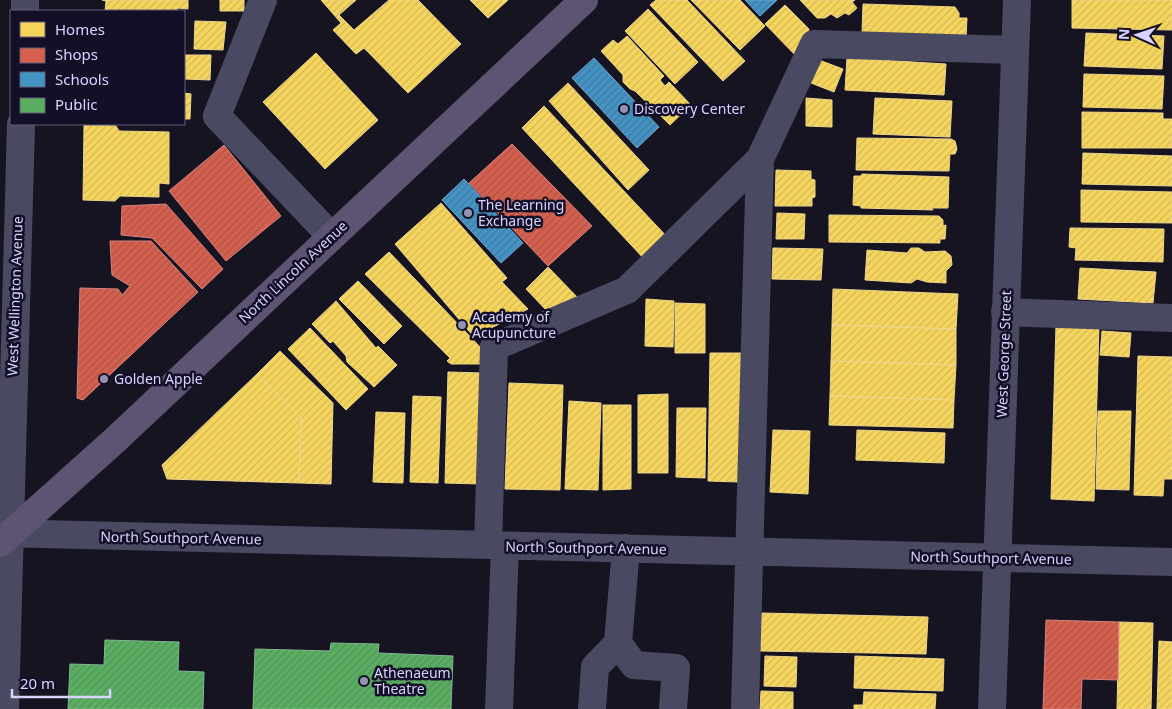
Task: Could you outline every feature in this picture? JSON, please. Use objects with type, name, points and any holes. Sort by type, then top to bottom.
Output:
[{"type":"main road","name":"North Lincoln Avenue","points":[[3,537],[114,441],[584,0]]},
{"type":"street","points":[[263,0],[216,116],[331,236]]},
{"type":"street","name":"West George Street","points":[[992,709],[1017,0]]},
{"type":"street","points":[[499,709],[494,347],[627,290],[760,159],[814,44],[1015,50]]},
{"type":"street","name":"West Wellington Avenue","points":[[5,709],[3,537],[21,125]]},
{"type":"street","points":[[745,709],[760,159]]},
{"type":"street","points":[[1006,312],[1172,318]]},
{"type":"street","name":"North Southport Avenue","points":[[3,537],[626,548],[1172,562]]},
{"type":"street","points":[[592,709],[595,667],[618,643],[626,548]]},
{"type":"street","points":[[618,643],[634,665],[676,668],[673,709]]},
{"type":"building: Homes","points":[[102,0],[188,0],[188,9],[105,10],[106,1]]},
{"type":"building: Homes","points":[[220,0],[244,0],[244,11],[220,11]]},
{"type":"building: Homes","points":[[321,0],[356,0],[339,15],[354,30],[389,0],[418,0],[461,44],[408,93],[364,48],[356,54],[333,30],[341,23]]},
{"type":"building: Homes","points":[[470,0],[508,0],[488,18]]},
{"type":"building: Homes","points":[[656,0],[687,0],[745,61],[723,81],[650,5]]},
{"type":"building: Homes","points":[[691,0],[740,0],[765,26],[740,50]]},
{"type":"building: Homes","points":[[800,0],[855,0],[852,2],[857,8],[849,15],[845,13],[837,18],[831,14],[825,18],[817,18]]},
{"type":"building: Homes","points":[[1072,0],[1172,0],[1172,30],[1072,28]]},
{"type":"building: Homes","points":[[863,4],[955,7],[959,13],[959,18],[967,18],[966,38],[862,33]]},
{"type":"building: Homes","points":[[785,5],[809,29],[798,58],[765,24]]},
{"type":"building: Homes","points":[[648,9],[698,62],[675,84],[625,31]]},
{"type":"building: Homes","points":[[195,21],[226,22],[223,50],[194,49]]},
{"type":"building: Homes","points":[[1086,33],[1164,36],[1162,69],[1084,66]]},
{"type":"building: Homes","points":[[627,36],[664,76],[660,80],[665,86],[669,82],[691,105],[670,125],[623,82],[623,75],[601,51],[613,40],[618,44]]},
{"type":"building: Homes","points":[[316,53],[378,120],[325,169],[263,102]]},
{"type":"building: Homes","points":[[185,55],[211,55],[210,80],[185,79]]},
{"type":"building: Homes","points":[[847,58],[946,64],[944,95],[845,90]]},
{"type":"building: Homes","points":[[819,60],[843,69],[834,92],[811,83]]},
{"type":"building: Homes","points":[[1084,74],[1164,76],[1162,109],[1083,107]]},
{"type":"building: Homes","points":[[568,83],[649,170],[628,190],[549,101]]},
{"type":"building: Homes","points":[[185,93],[191,94],[190,119],[185,119]]},
{"type":"building: Homes","points":[[806,98],[832,100],[832,127],[806,126]]},
{"type":"building: Homes","points":[[875,98],[952,101],[950,137],[873,134]]},
{"type":"building: Homes","points":[[544,106],[670,240],[646,261],[522,128]]},
{"type":"building: Homes","points":[[1082,112],[1163,113],[1163,119],[1172,119],[1172,148],[1082,148]]},
{"type":"building: Homes","points":[[84,125],[116,126],[119,131],[169,132],[169,184],[159,183],[159,197],[120,196],[115,201],[83,200]]},
{"type":"building: Homes","points":[[857,138],[951,139],[955,141],[957,149],[955,154],[950,154],[949,171],[856,170]]},
{"type":"building: Homes","points":[[1083,153],[1172,156],[1172,186],[1082,184]]},
{"type":"building: Homes","points":[[776,170],[811,171],[811,179],[815,180],[815,197],[812,198],[812,206],[775,206]]},
{"type":"building: Homes","points":[[862,174],[949,177],[948,208],[932,208],[933,210],[861,208],[861,206],[853,205],[854,176],[861,176]]},
{"type":"building: Homes","points":[[1081,190],[1172,192],[1172,223],[1081,222]]},
{"type":"building: Homes","points":[[441,203],[507,278],[502,282],[528,309],[474,337],[395,244]]},
{"type":"building: Homes","points":[[777,213],[805,214],[804,239],[776,239]]},
{"type":"building: Homes","points":[[829,215],[939,216],[943,220],[943,226],[946,225],[945,239],[940,239],[940,243],[829,242]]},
{"type":"building: Homes","points":[[1070,228],[1164,229],[1163,262],[1075,260],[1076,248],[1069,247]]},
{"type":"building: Homes","points":[[773,248],[823,249],[821,280],[772,279]]},
{"type":"building: Homes","points":[[911,248],[919,248],[925,252],[945,251],[951,256],[952,265],[946,271],[946,283],[927,282],[917,279],[911,283],[865,280],[867,250],[907,253]]},
{"type":"building: Homes","points":[[389,252],[483,350],[482,364],[451,364],[447,361],[450,358],[365,274]]},
{"type":"building: Homes","points":[[548,267],[580,300],[548,312],[526,289]]},
{"type":"building: Homes","points":[[1080,268],[1156,272],[1153,303],[1078,299]]},
{"type":"building: Homes","points":[[358,281],[402,326],[384,344],[339,299]]},
{"type":"building: Homes","points":[[833,289],[958,294],[956,329],[832,325]]},
{"type":"building: Homes","points":[[646,299],[674,301],[673,347],[645,346]]},
{"type":"building: Homes","points":[[336,301],[376,348],[378,346],[397,365],[374,387],[347,362],[346,356],[333,341],[330,343],[312,324]]},
{"type":"building: Homes","points":[[675,303],[705,304],[705,353],[675,353]]},
{"type":"building: Homes","points":[[832,325],[956,329],[956,365],[831,361]]},
{"type":"building: Homes","points":[[1056,325],[1099,326],[1094,501],[1051,499]]},
{"type":"building: Homes","points":[[310,328],[368,389],[346,410],[288,349]]},
{"type":"building: Homes","points":[[1102,331],[1131,333],[1129,357],[1100,355]]},
{"type":"building: Homes","points":[[280,351],[333,403],[331,484],[299,483],[301,417],[257,374]]},
{"type":"building: Homes","points":[[710,353],[741,353],[739,482],[708,481]]},
{"type":"building: Homes","points":[[1138,356],[1172,357],[1172,479],[1164,479],[1163,496],[1134,495]]},
{"type":"building: Homes","points":[[831,361],[956,365],[954,400],[830,396]]},
{"type":"building: Homes","points":[[448,372],[482,373],[479,484],[445,483]]},
{"type":"building: Homes","points":[[257,374],[301,417],[299,483],[167,479],[162,465]]},
{"type":"building: Homes","points":[[509,383],[563,385],[560,490],[505,489]]},
{"type":"building: Homes","points":[[668,394],[668,473],[638,473],[638,395]]},
{"type":"building: Homes","points":[[413,396],[441,397],[438,483],[410,482]]},
{"type":"building: Homes","points":[[830,396],[954,400],[953,428],[829,425]]},
{"type":"building: Homes","points":[[569,401],[601,403],[598,490],[565,489]]},
{"type":"building: Homes","points":[[603,405],[631,405],[631,489],[603,490]]},
{"type":"building: Homes","points":[[677,408],[706,408],[705,478],[676,477]]},
{"type":"building: Homes","points":[[1098,411],[1131,411],[1129,490],[1096,489]]},
{"type":"building: Homes","points":[[376,412],[405,413],[403,483],[373,482]]},
{"type":"building: Homes","points":[[773,430],[810,431],[808,494],[770,492]]},
{"type":"building: Homes","points":[[857,430],[945,433],[944,463],[856,460]]},
{"type":"building: Homes","points":[[762,613],[928,617],[926,654],[760,651]]},
{"type":"building: Homes","points":[[1119,622],[1153,623],[1151,709],[1117,709]]},
{"type":"building: Homes","points":[[1159,641],[1172,642],[1172,709],[1157,709]]},
{"type":"building: Homes","points":[[765,656],[797,657],[796,687],[764,686]]},
{"type":"building: Homes","points":[[855,656],[944,659],[943,691],[854,688]]},
{"type":"building: Homes","points":[[761,691],[793,692],[793,709],[760,709]]},
{"type":"building: Homes","points":[[864,692],[936,694],[935,709],[854,709],[854,705],[863,705]]},
{"type":"building: Shops","points":[[512,144],[592,226],[548,266],[469,183]]},
{"type":"building: Shops","points":[[224,145],[281,216],[226,261],[169,191]]},
{"type":"building: Shops","points":[[166,204],[223,269],[202,289],[152,238],[121,235],[122,206]]},
{"type":"building: Shops","points":[[110,241],[151,241],[198,292],[83,400],[77,398],[80,288],[118,289],[122,295],[130,286],[112,275]]},
{"type":"building: Shops","points":[[1046,620],[1119,622],[1118,680],[1082,679],[1081,709],[1043,709]]},
{"type":"building: Schools","points":[[745,0],[777,0],[760,16]]},
{"type":"building: Schools","points":[[594,58],[659,127],[637,148],[572,78]]},
{"type":"building: Schools","points":[[464,179],[523,243],[501,263],[442,200]]},
{"type":"building: Public","points":[[105,640],[179,642],[178,671],[204,672],[203,709],[68,709],[70,664],[104,665]]},
{"type":"building: Public","points":[[331,643],[379,644],[378,653],[453,656],[451,709],[253,709],[255,649],[330,651]]},
{"type":"place","name":"Discovery Center","points":[[624,109]]},
{"type":"place","name":"The Learning Exchange","points":[[468,213]]},
{"type":"place","name":"Academy of Acupuncture","points":[[462,325]]},
{"type":"place","name":"Golden Apple","points":[[104,379]]},
{"type":"place","name":"Athenaeum Theatre","points":[[364,681]]}]
